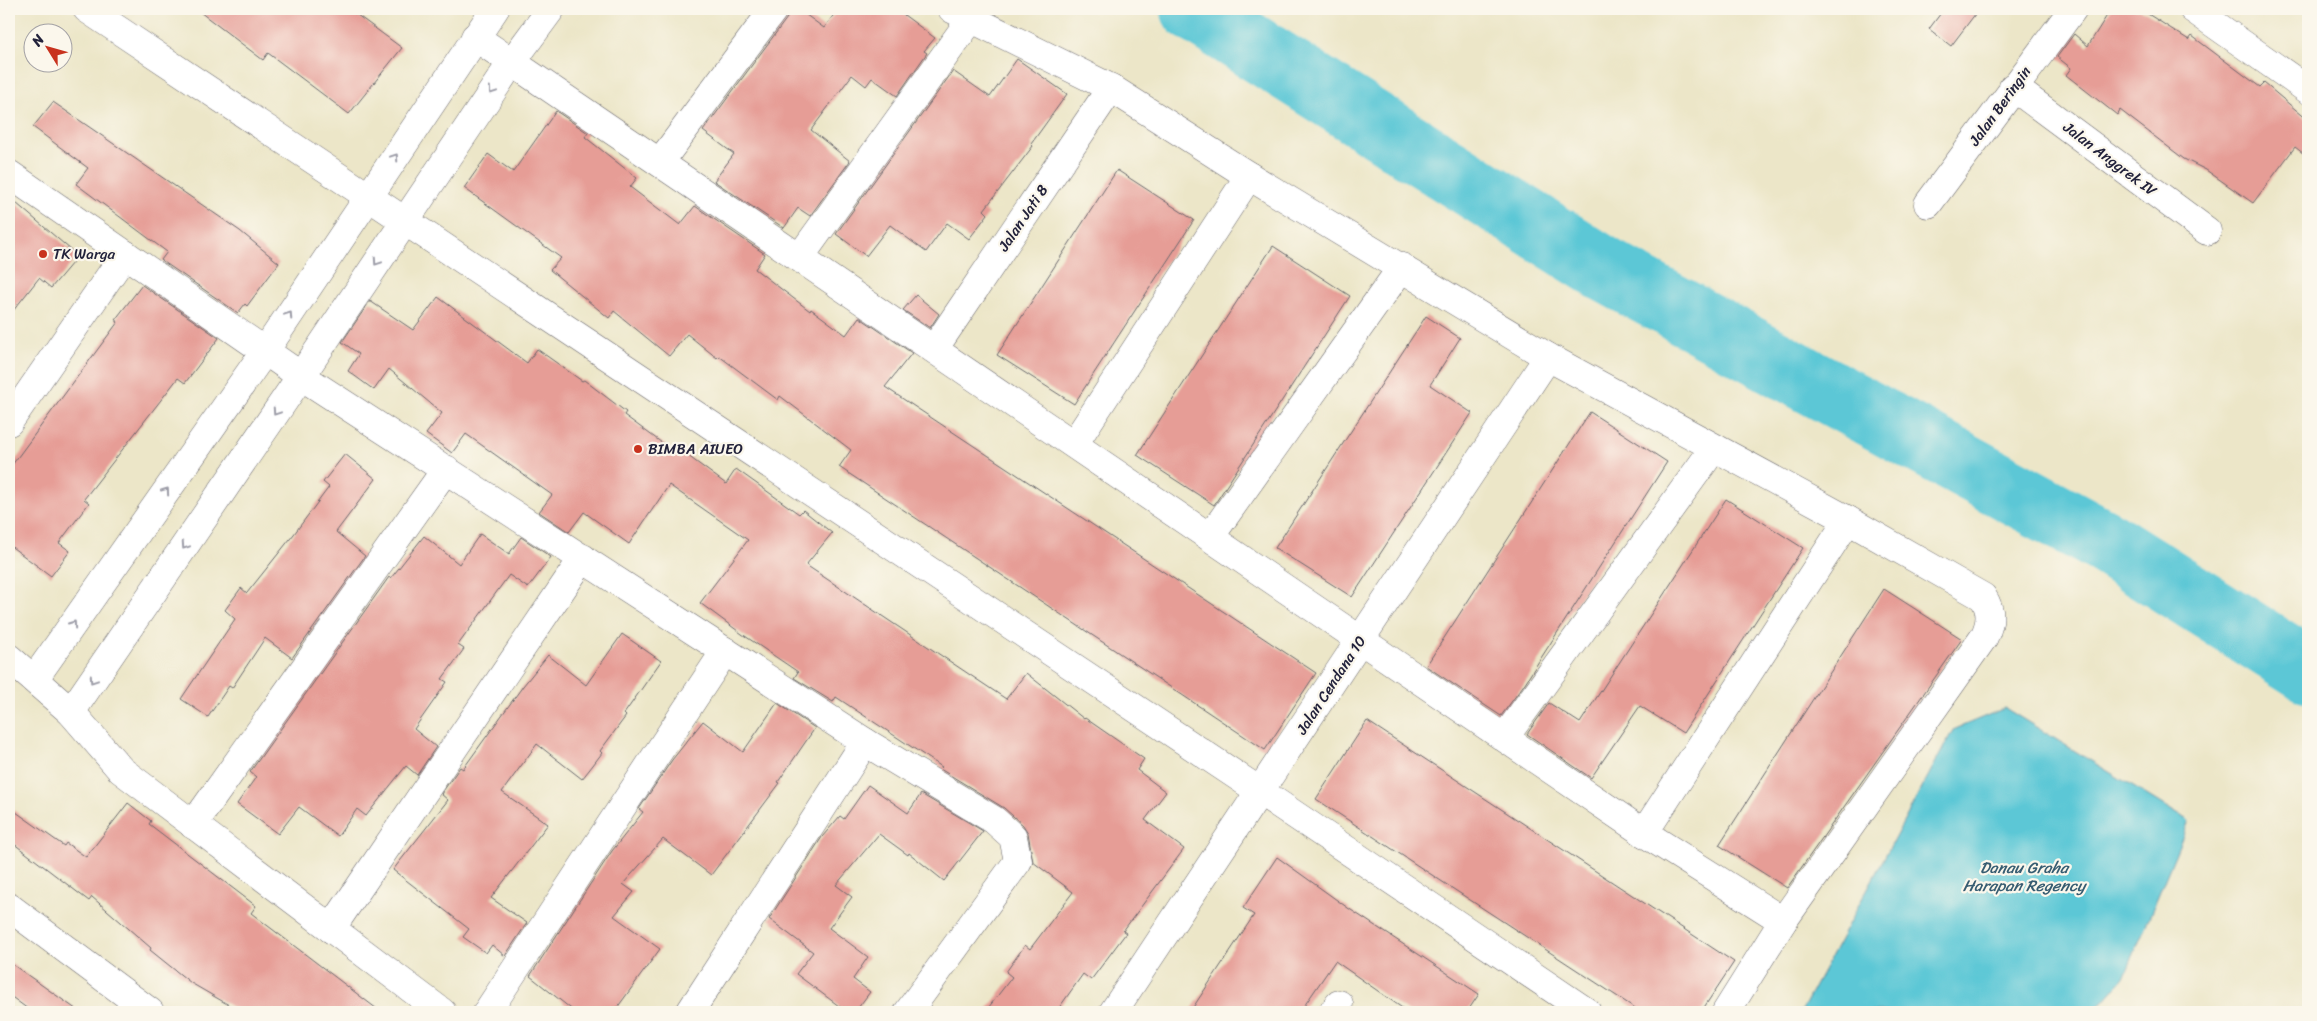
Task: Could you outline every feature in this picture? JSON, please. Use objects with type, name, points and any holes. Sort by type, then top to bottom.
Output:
[{"type":"street","points":[[87,9],[1261,792],[1587,1012]]},
{"type":"street","points":[[34,678],[265,350],[495,9]]},
{"type":"street","points":[[71,712],[301,376],[512,62],[551,9]]},
{"type":"street","points":[[660,162],[774,9]]},
{"type":"street","name":"Jalan Beringin","points":[[1928,204],[2013,87],[2073,9]]},
{"type":"street","points":[[2193,9],[2308,90]]},
{"type":"street","points":[[800,258],[962,14],[1111,88],[1249,176],[1402,266],[1548,357],[1848,520],[1983,597],[1987,603],[1990,625],[1984,637],[1784,921],[1726,1012]]},
{"type":"street","points":[[475,37],[1644,833],[1784,921]]},
{"type":"street","name":"Jalan Anggrek IV","points":[[2013,87],[2207,232]]},
{"type":"street","name":"Jalan Jati 8","points":[[934,349],[1111,88]]},
{"type":"street","points":[[9,174],[301,376],[865,742],[994,820],[1013,837],[1018,861],[908,1012]]},
{"type":"street","points":[[1074,444],[1249,176]]},
{"type":"street","points":[[9,422],[125,254]]},
{"type":"street","points":[[1210,537],[1402,266]]},
{"type":"street","name":"Jalan Cendana 10","points":[[1113,1012],[1261,792],[1548,357]]},
{"type":"street","points":[[1505,737],[1714,448]]},
{"type":"street","points":[[192,824],[446,469]]},
{"type":"street","points":[[1644,833],[1848,520]]},
{"type":"street","points":[[331,929],[583,558]]},
{"type":"street","points":[[487,1012],[726,651]]},
{"type":"street","points":[[9,658],[71,712],[121,770],[442,1012]]},
{"type":"street","points":[[690,1012],[865,742]]},
{"type":"street","points":[[9,907],[150,1012]]},
{"type":"water","name":"Danau Graha Harapan Regency","points":[[2005,708],[2189,821],[2124,978],[2094,1012],[1801,1012],[1953,730]]},
{"type":"building","points":[[196,9],[349,9],[402,48],[349,114],[268,53],[263,60]]},
{"type":"building","points":[[789,9],[798,9],[824,28],[838,9],[896,9],[935,38],[924,51],[927,53],[897,96],[872,78],[866,86],[852,75],[811,130],[850,161],[810,216],[798,208],[784,228],[714,181],[734,154],[703,131],[787,18]]},
{"type":"building","points":[[1944,9],[1979,9],[1951,46],[1929,29]]},
{"type":"building","points":[[2111,9],[2140,9],[2189,40],[2192,36],[2260,87],[2264,83],[2308,120],[2308,157],[2295,147],[2253,203],[2206,170],[2184,159],[2120,110],[2117,115],[2066,75],[2071,68],[2057,57],[2074,34],[2088,46]]},
{"type":"building","points":[[1017,59],[1067,94],[1031,144],[1033,146],[984,210],[988,214],[969,239],[947,223],[926,252],[890,225],[866,256],[836,234],[953,71],[990,97]]},
{"type":"building","points":[[53,102],[240,231],[279,263],[247,306],[245,304],[238,313],[161,260],[167,252],[76,184],[88,168],[33,127]]},
{"type":"building","points":[[556,111],[588,133],[585,137],[637,178],[630,187],[680,225],[695,206],[765,254],[755,269],[810,311],[811,309],[846,335],[859,317],[912,353],[885,387],[1316,673],[1265,750],[839,467],[851,450],[780,396],[778,400],[719,356],[717,358],[687,334],[669,356],[614,311],[609,318],[550,270],[561,258],[464,188],[488,154],[513,172]]},
{"type":"building","points":[[1117,170],[1194,220],[1074,404],[997,355]]},
{"type":"building","points":[[9,197],[78,256],[51,288],[39,278],[9,316]]},
{"type":"building","points":[[1273,246],[1350,296],[1214,505],[1137,455]]},
{"type":"building","points":[[142,285],[219,338],[185,383],[178,378],[84,499],[89,503],[59,543],[70,551],[51,576],[9,545],[9,469],[118,322],[115,320]]},
{"type":"building","points":[[916,295],[939,314],[930,328],[903,310]]},
{"type":"building","points":[[438,297],[527,363],[537,349],[582,381],[584,380],[626,412],[624,415],[673,451],[676,447],[726,484],[736,469],[799,514],[803,510],[832,533],[806,565],[1006,699],[1026,673],[1084,719],[1144,759],[1137,770],[1166,792],[1145,820],[1184,849],[1123,931],[1126,933],[1091,980],[1083,974],[1056,1012],[985,1012],[1012,977],[1006,972],[1025,945],[1030,949],[1073,892],[1033,862],[1028,833],[1023,825],[1004,808],[940,769],[942,767],[836,697],[833,702],[794,678],[798,672],[700,603],[748,540],[669,485],[629,544],[584,512],[569,532],[539,512],[552,495],[466,434],[452,453],[426,434],[442,413],[389,369],[374,390],[348,371],[359,354],[342,342],[370,301],[413,330]]},
{"type":"building","points":[[1426,316],[1460,338],[1430,385],[1472,413],[1352,597],[1275,548]]},
{"type":"building","points":[[1590,412],[1667,462],[1523,686],[1501,716],[1426,666]]},
{"type":"building","points":[[345,454],[376,479],[336,532],[365,556],[292,658],[265,638],[232,688],[229,686],[208,717],[181,699],[235,619],[225,610],[241,588],[247,593],[294,534],[329,487],[323,482]]},
{"type":"building","points":[[1726,499],[1803,548],[1683,733],[1640,706],[1591,778],[1527,734],[1549,703],[1580,723]]},
{"type":"building","points":[[480,534],[509,554],[521,537],[551,557],[528,588],[509,575],[458,645],[464,649],[442,679],[447,682],[414,729],[436,747],[417,775],[406,766],[366,816],[357,809],[338,836],[299,807],[278,834],[237,804],[256,777],[250,772],[389,577],[391,578],[424,536],[459,564]]},
{"type":"building","points":[[1884,589],[1962,639],[1787,888],[1719,845]]},
{"type":"building","points":[[622,634],[661,661],[624,714],[626,716],[600,751],[602,753],[593,765],[582,779],[537,744],[502,792],[548,824],[491,898],[527,923],[505,956],[492,945],[486,953],[463,937],[469,929],[393,870],[448,800],[441,794],[460,767],[463,769],[523,686],[548,655],[586,685]]},
{"type":"building","points":[[777,703],[815,728],[778,782],[780,783],[711,875],[663,839],[623,884],[634,892],[614,916],[660,949],[614,1012],[575,1012],[530,976],[612,851],[643,812],[639,809],[672,760],[703,721],[743,752]]},
{"type":"building","points":[[1367,721],[1734,962],[1701,1012],[1641,1012],[1316,799]]},
{"type":"building","points":[[868,785],[908,813],[921,794],[983,831],[944,881],[909,853],[908,855],[879,834],[836,885],[852,897],[829,928],[868,957],[853,979],[870,992],[855,1012],[847,1012],[796,974],[813,952],[769,919],[822,837],[840,816],[844,819]]},
{"type":"building","points":[[128,803],[151,821],[149,824],[256,906],[251,913],[381,1012],[241,1012],[191,983],[150,950],[151,948],[92,897],[89,901],[9,840],[9,807],[64,846],[66,843],[86,857]]},
{"type":"building","points":[[1277,857],[1348,908],[1479,994],[1467,1012],[1408,1012],[1335,961],[1300,1012],[1190,1012],[1254,915],[1243,908]]},
{"type":"building","points":[[9,962],[80,1012],[32,1012],[9,995]]},
{"type":"waterway","points":[[1193,9],[1604,269],[2107,543],[2308,670]]},
{"type":"place","name":"TK Warga","points":[[43,254]]},
{"type":"place","name":"BIMBA AIUEO","points":[[638,449]]}]
